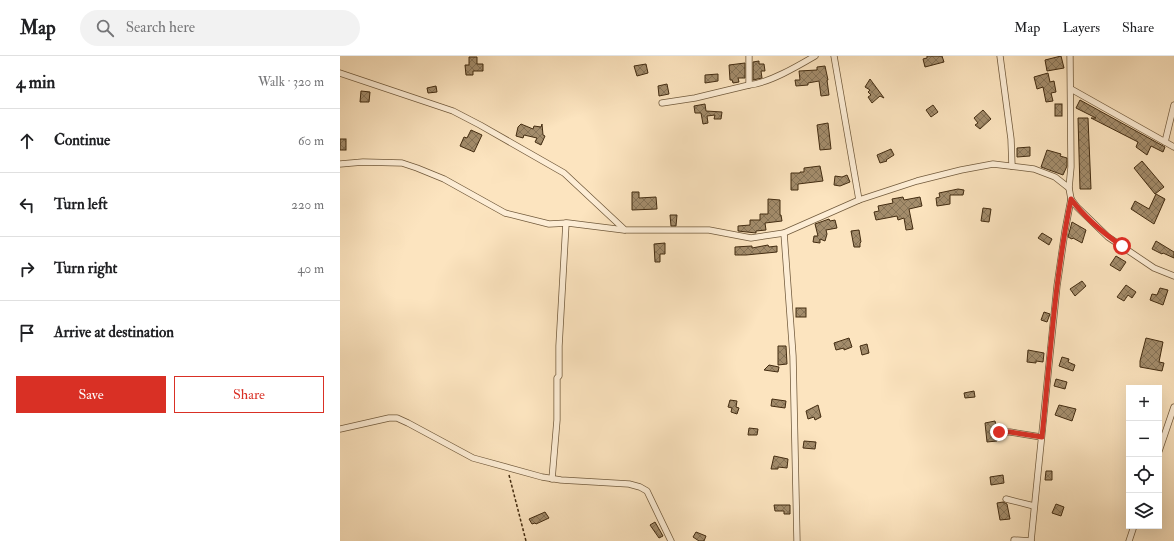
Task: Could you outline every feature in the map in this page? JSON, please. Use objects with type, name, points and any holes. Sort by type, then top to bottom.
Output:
[{"type":"street","points":[[750,56],[750,85]]},
{"type":"street","points":[[662,103],[695,98],[758,84],[815,56]]},
{"type":"street","points":[[834,56],[859,200]]},
{"type":"street","points":[[1000,56],[1011,139],[1012,166]]},
{"type":"street","points":[[1014,540],[1031,541],[1057,286],[1071,199],[1069,188],[1071,166],[1070,56]]},
{"type":"street","points":[[340,73],[453,111],[480,125],[564,173],[624,230]]},
{"type":"street","points":[[1071,89],[1174,147]]},
{"type":"street","points":[[1165,142],[1174,105]]},
{"type":"street","points":[[340,164],[363,162],[402,163],[444,179],[505,213],[549,224],[566,223],[624,230],[709,230],[751,238],[784,233],[859,200],[917,181],[993,164],[1034,169],[1055,177],[1069,188]]},
{"type":"street","points":[[1071,199],[1077,207],[1108,237],[1154,268],[1174,276]]},
{"type":"street","points":[[552,479],[557,420],[557,378],[559,376],[559,346],[566,223]]},
{"type":"street","points":[[784,233],[793,356],[797,541]]},
{"type":"street","points":[[1162,442],[1174,407]]},
{"type":"street","points":[[340,429],[389,418],[397,418],[473,458],[552,479],[629,484],[640,487],[647,491],[671,541]]},
{"type":"street","points":[[999,432],[1010,432],[1042,437]]},
{"type":"street","points":[[1006,499],[1034,506]]},
{"type":"street","points":[[1130,541],[1133,529]]},
{"type":"path","points":[[507,467],[526,541]]},
{"type":"building","points":[[927,56],[942,56],[944,62],[925,67],[923,59],[927,58]]},
{"type":"building","points":[[1061,56],[1064,68],[1047,71],[1045,60]]},
{"type":"building","points":[[469,57],[477,57],[477,64],[483,64],[483,71],[473,71],[473,75],[466,75],[465,65],[469,65]]},
{"type":"building","points":[[759,61],[759,64],[764,64],[765,71],[761,71],[762,78],[753,80],[753,62]]},
{"type":"building","points":[[745,63],[745,78],[738,78],[739,82],[733,83],[732,80],[730,80],[729,65]]},
{"type":"building","points":[[646,64],[648,73],[637,76],[634,66]]},
{"type":"building","points":[[825,66],[829,95],[821,96],[819,81],[808,83],[808,85],[796,86],[795,80],[800,80],[799,71],[817,70],[817,67]]},
{"type":"building","points":[[1048,73],[1050,82],[1054,81],[1056,92],[1051,93],[1053,101],[1046,102],[1043,87],[1037,89],[1034,77]]},
{"type":"building","points":[[718,74],[718,81],[705,83],[705,75]]},
{"type":"building","points":[[870,79],[884,98],[880,96],[872,103],[868,97],[871,95],[868,92],[870,90],[865,87]]},
{"type":"building","points":[[667,84],[669,94],[659,96],[658,86]]},
{"type":"building","points":[[436,86],[437,92],[428,93],[427,88]]},
{"type":"building","points":[[361,91],[370,92],[369,102],[360,102]]},
{"type":"building","points":[[1080,100],[1165,147],[1163,152],[1151,146],[1147,155],[1136,147],[1138,142],[1091,118],[1096,118],[1076,108]]},
{"type":"building","points":[[705,104],[706,111],[722,112],[721,119],[714,119],[715,115],[707,116],[708,123],[703,124],[701,113],[695,113],[694,106]]},
{"type":"building","points":[[1055,104],[1062,104],[1062,116],[1055,116]]},
{"type":"building","points":[[933,105],[938,112],[931,117],[926,110]]},
{"type":"building","points":[[983,110],[991,119],[980,129],[975,125],[978,123],[974,118]]},
{"type":"building","points":[[1078,118],[1088,118],[1091,189],[1080,189]]},
{"type":"building","points":[[828,123],[831,149],[820,150],[817,125]]},
{"type":"building","points":[[521,124],[533,129],[534,126],[541,127],[542,124],[543,135],[545,136],[541,145],[535,142],[537,138],[524,135],[523,138],[516,136],[518,127]]},
{"type":"building","points":[[471,130],[482,135],[474,152],[460,146],[464,137],[467,138]]},
{"type":"building","points":[[340,139],[346,139],[346,150],[340,150]]},
{"type":"building","points":[[1030,147],[1030,156],[1017,157],[1017,148]]},
{"type":"building","points":[[891,149],[894,155],[886,160],[887,161],[880,163],[877,155]]},
{"type":"building","points":[[1047,150],[1061,154],[1060,156],[1067,158],[1067,166],[1063,175],[1041,167]]},
{"type":"building","points":[[1142,161],[1164,187],[1155,194],[1134,168]]},
{"type":"building","points":[[820,166],[823,181],[798,184],[798,190],[791,190],[791,173],[800,173],[804,172],[804,168]]},
{"type":"building","points":[[847,175],[850,182],[840,186],[834,185],[835,176],[842,177]]},
{"type":"building","points":[[958,189],[964,190],[963,195],[950,195],[950,204],[937,206],[936,198],[940,197],[939,193]]},
{"type":"building","points":[[632,192],[639,192],[639,198],[656,197],[657,209],[632,210]]},
{"type":"building","points":[[1156,194],[1165,199],[1154,224],[1131,209],[1135,201],[1149,209]]},
{"type":"building","points":[[903,197],[904,200],[920,197],[922,206],[909,209],[913,229],[906,230],[904,218],[898,220],[897,216],[876,220],[874,212],[879,211],[878,206],[893,203],[892,199]]},
{"type":"building","points":[[768,199],[780,200],[780,215],[782,221],[765,223],[766,230],[756,231],[756,233],[738,231],[738,226],[750,225],[750,220],[760,220],[760,214],[768,214]]},
{"type":"building","points":[[983,208],[991,209],[989,222],[981,221]]},
{"type":"building","points":[[670,215],[677,215],[676,226],[671,226]]},
{"type":"building","points":[[829,219],[830,221],[835,220],[837,228],[826,230],[827,234],[825,241],[820,239],[820,243],[813,242],[814,236],[818,236],[815,224]]},
{"type":"building","points":[[1072,222],[1086,230],[1082,243],[1068,237]]},
{"type":"building","points":[[859,230],[861,242],[860,247],[854,247],[851,231]]},
{"type":"building","points":[[1042,233],[1052,239],[1049,245],[1038,238]]},
{"type":"building","points":[[1156,241],[1174,252],[1174,258],[1152,249]]},
{"type":"building","points":[[665,243],[665,254],[660,254],[660,262],[655,262],[654,244]]},
{"type":"building","points":[[768,245],[769,247],[777,246],[777,252],[735,255],[735,247],[752,246],[752,248]]},
{"type":"building","points":[[1116,256],[1126,262],[1120,271],[1110,265]]},
{"type":"building","points":[[1082,281],[1086,286],[1075,296],[1070,289]]},
{"type":"building","points":[[1126,285],[1136,292],[1132,298],[1128,295],[1124,301],[1117,297]]},
{"type":"building","points":[[1160,288],[1168,290],[1163,305],[1150,300],[1152,294],[1157,295]]},
{"type":"building","points":[[796,308],[806,308],[806,317],[796,317]]},
{"type":"building","points":[[1044,312],[1050,314],[1047,322],[1041,320]]},
{"type":"building","points":[[849,338],[852,347],[844,350],[844,348],[836,350],[834,343]]},
{"type":"building","points":[[1146,338],[1163,342],[1159,362],[1164,363],[1162,371],[1140,367],[1140,361]]},
{"type":"building","points":[[867,344],[869,353],[862,355],[860,346]]},
{"type":"building","points":[[778,346],[786,346],[787,364],[778,365]]},
{"type":"building","points":[[1028,350],[1044,353],[1043,362],[1027,362]]},
{"type":"building","points":[[1062,357],[1069,359],[1068,362],[1075,365],[1073,371],[1059,366]]},
{"type":"building","points":[[769,365],[779,367],[778,372],[764,370]]},
{"type":"building","points":[[1056,379],[1067,382],[1065,389],[1054,386]]},
{"type":"building","points":[[974,391],[975,397],[965,398],[964,393]]},
{"type":"building","points":[[772,399],[786,401],[785,408],[771,406]]},
{"type":"building","points":[[730,400],[737,401],[736,407],[739,408],[737,414],[731,412],[732,408],[728,407]]},
{"type":"building","points":[[818,405],[821,417],[815,420],[814,417],[808,419],[806,411]]},
{"type":"building","points":[[1059,405],[1076,409],[1072,421],[1055,415]]},
{"type":"building","points":[[995,421],[997,441],[987,442],[985,423]]},
{"type":"building","points":[[749,428],[758,429],[757,435],[748,435]]},
{"type":"building","points":[[804,441],[816,442],[815,449],[803,448]]},
{"type":"building","points":[[774,456],[788,459],[787,468],[778,467],[778,469],[771,469]]},
{"type":"building","points":[[1046,471],[1052,471],[1052,480],[1045,480]]},
{"type":"building","points":[[1003,475],[1004,483],[991,485],[990,477]]},
{"type":"building","points":[[1003,502],[1007,504],[1010,519],[1000,520],[997,503]]},
{"type":"building","points":[[1056,504],[1064,507],[1061,516],[1052,513]]},
{"type":"building","points":[[774,505],[790,505],[790,514],[784,514],[784,511],[775,511]]},
{"type":"building","points":[[545,512],[549,518],[536,524],[532,524],[529,519]]},
{"type":"building","points":[[655,522],[663,536],[659,538],[650,525]]},
{"type":"building","points":[[696,532],[706,536],[704,541],[699,541],[693,537]]},
{"type":"route","points":[[999,432],[1010,432],[1020,435],[1042,437],[1057,286],[1071,199],[1077,207],[1108,237],[1122,246]]}]
